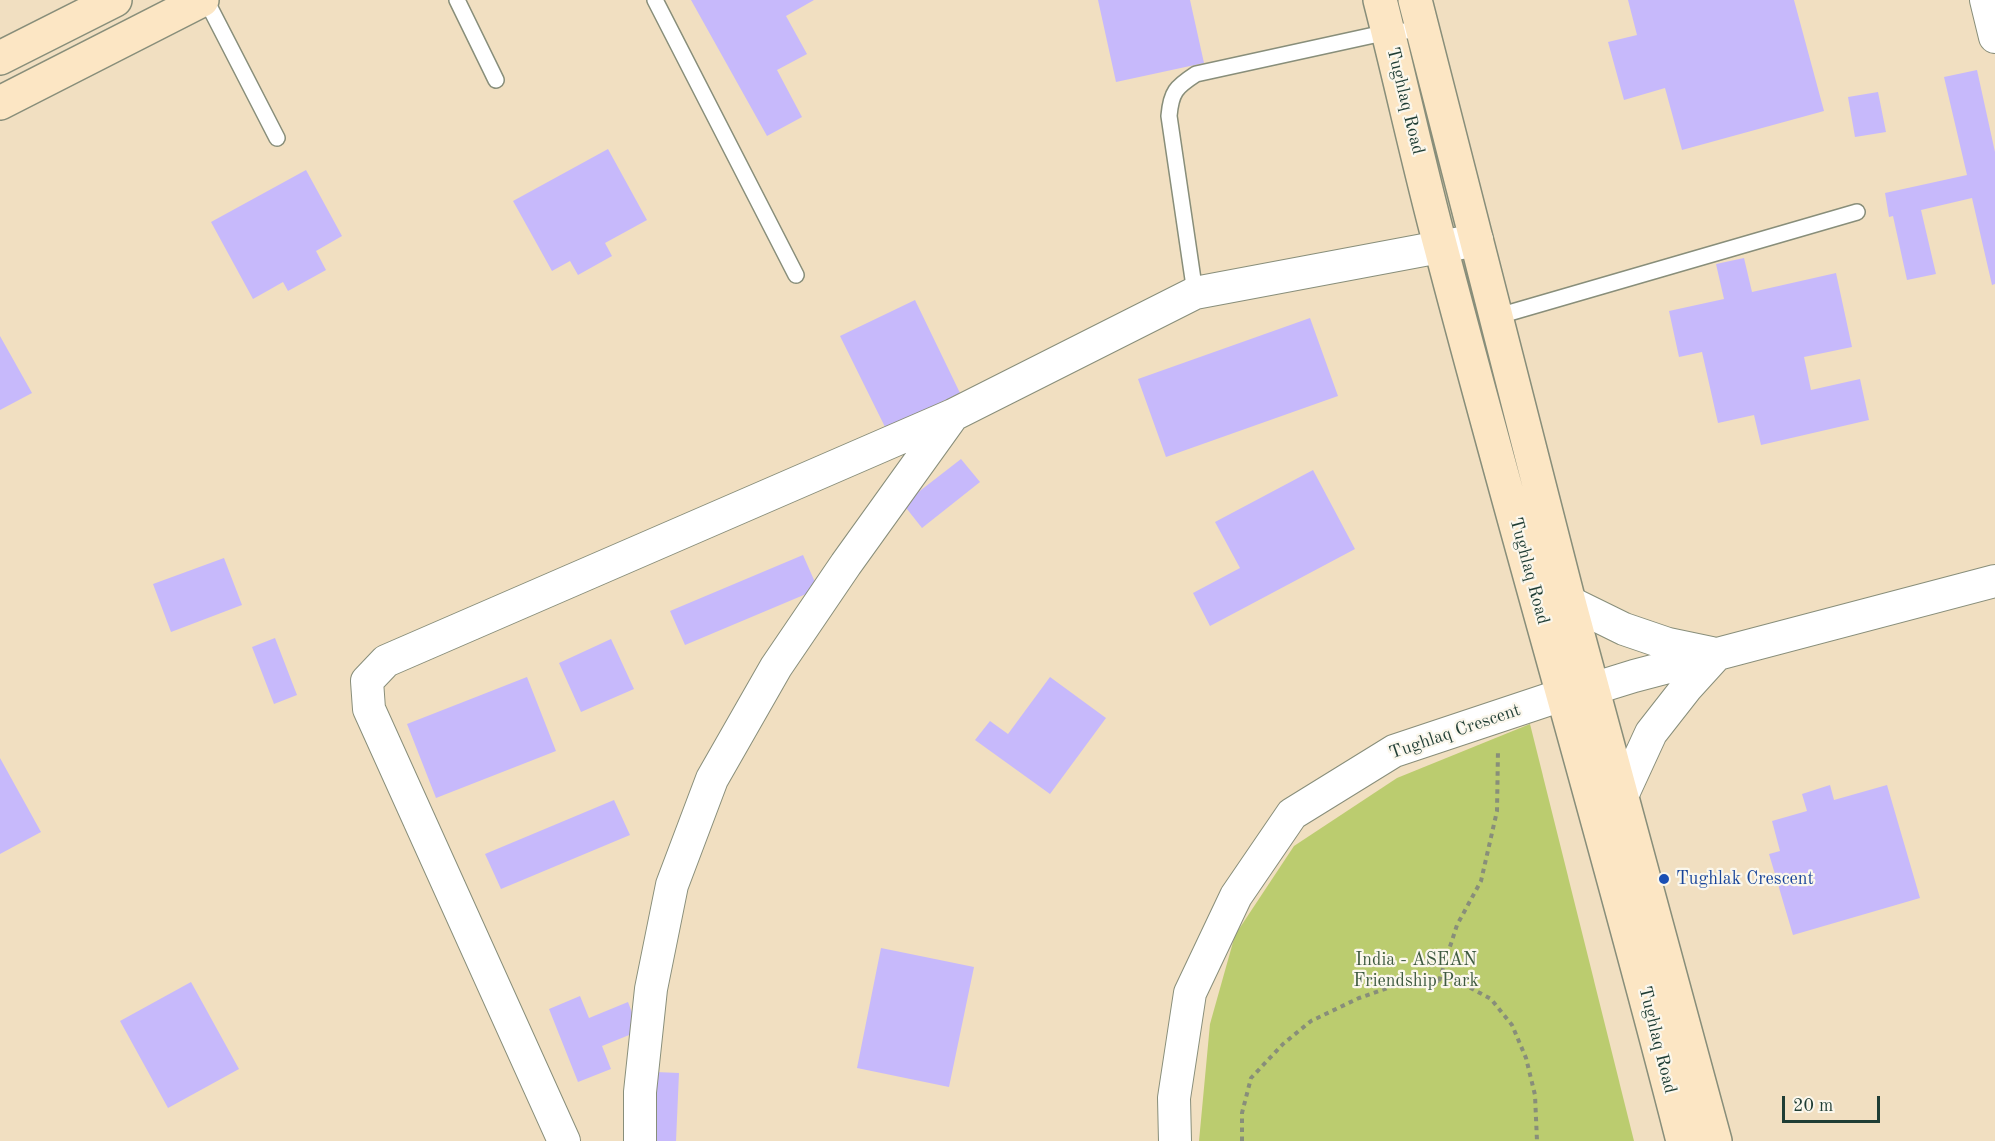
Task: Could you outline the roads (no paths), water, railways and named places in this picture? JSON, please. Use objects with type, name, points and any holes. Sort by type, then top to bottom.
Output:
[{"type":"main road","points":[[0,58],[115,0]]},
{"type":"main road","points":[[0,103],[204,0]]},
{"type":"main road","name":"Tughlaq Road","points":[[1380,0],[1440,246],[1577,692],[1636,957],[1683,1141]]},
{"type":"main road","name":"Tughlaq Road","points":[[1418,15],[1569,602],[1577,692],[1622,796],[1715,1141]]},
{"type":"street","points":[[1986,0],[1995,37]]},
{"type":"street","points":[[564,1141],[369,710],[367,681],[386,661],[953,415],[1195,293],[1477,240]]},
{"type":"street","points":[[640,1141],[640,1092],[653,977],[672,885],[712,779],[776,667],[846,564],[953,415]]},
{"type":"street","name":"Tughlaq Crescent","points":[[1175,1141],[1174,1098],[1190,993],[1236,896],[1292,814],[1394,751],[1577,692],[1995,582]]},
{"type":"street","points":[[1569,602],[1635,633],[1668,644],[1718,654]]},
{"type":"street","points":[[1622,796],[1651,733],[1687,687],[1718,654]]},
{"type":"lane","points":[[204,0],[277,138]]},
{"type":"lane","points":[[457,0],[496,80]]},
{"type":"lane","points":[[655,0],[796,275]]},
{"type":"lane","points":[[1195,293],[1169,116],[1170,99],[1179,85],[1196,74],[1388,32],[1418,15]]},
{"type":"lane","points":[[1495,317],[1857,212]]},
{"type":"place","name":"Tughlak Crescent","points":[[1664,879]]},
{"type":"park label","name":"India - ASEAN Friendship Park","points":[[1416,970]]}]
